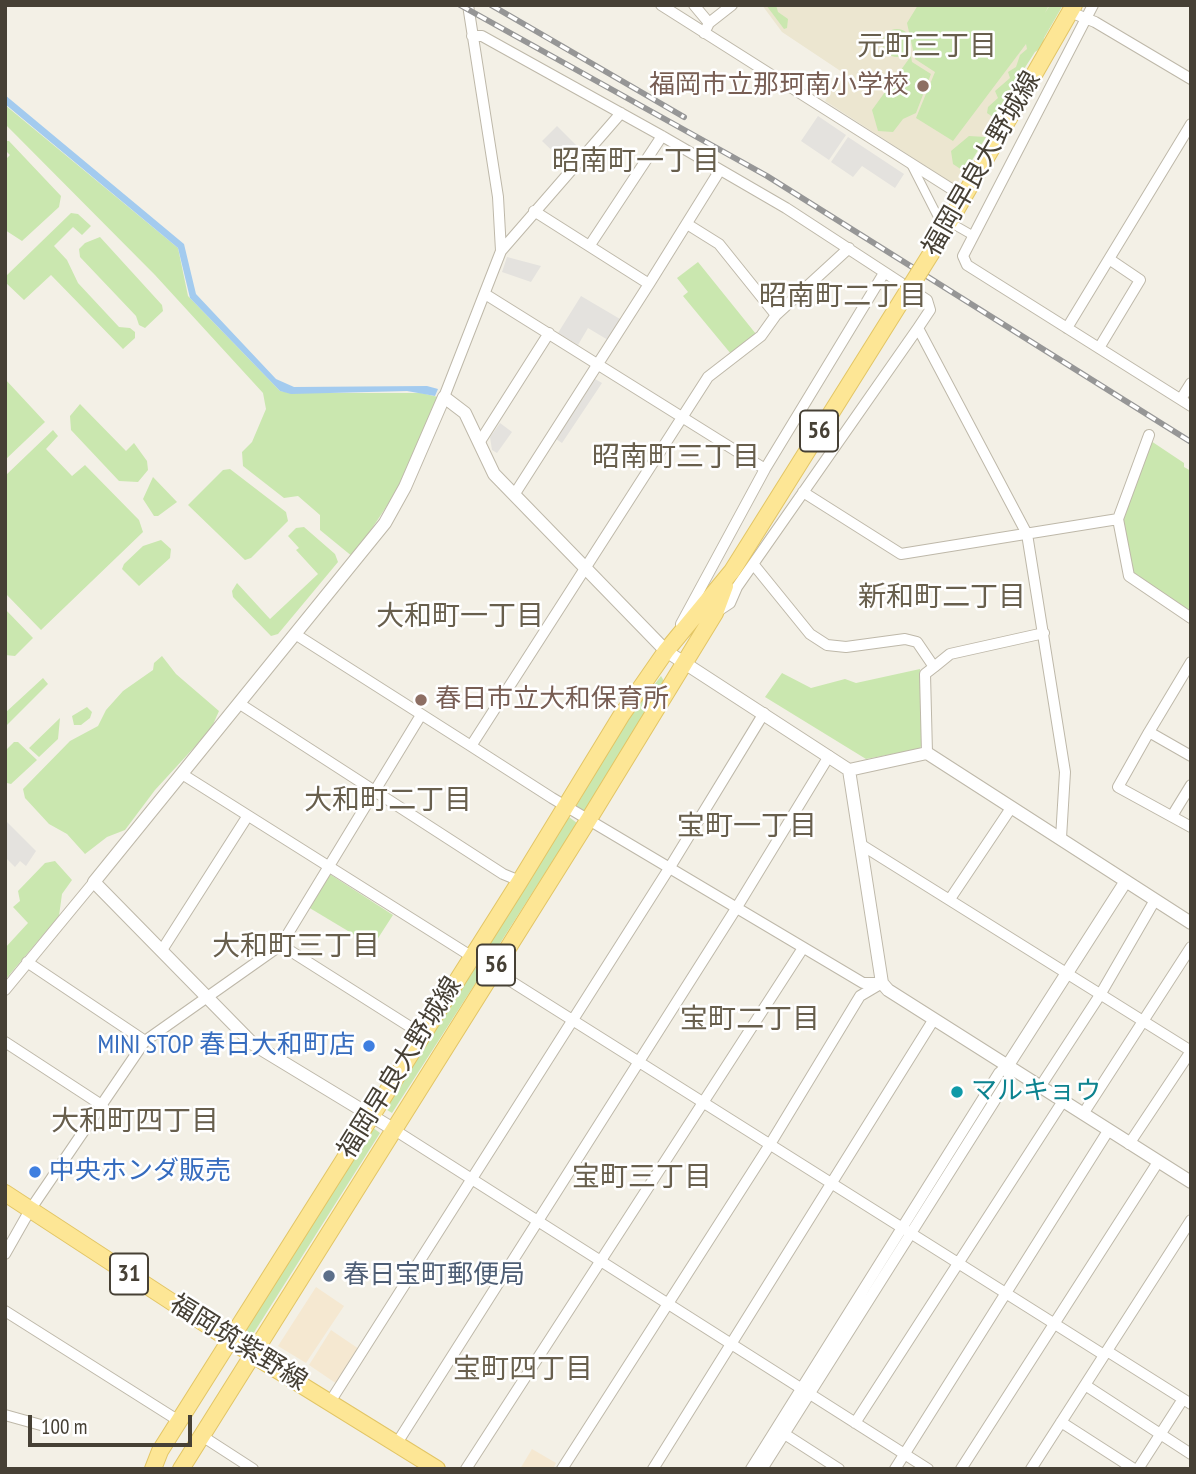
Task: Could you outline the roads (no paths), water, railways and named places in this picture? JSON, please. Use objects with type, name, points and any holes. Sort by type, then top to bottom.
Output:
[{"type":"main road","name":"福岡早良大野城線","points":[[153,1469],[178,1421],[520,881],[621,716],[666,651],[732,571],[932,252],[1072,9]]},
{"type":"main road","name":"福岡早良大野城線","points":[[181,1469],[589,819],[715,613],[732,571]]},
{"type":"main road","name":"福岡筑紫野線","points":[[5,1194],[253,1355],[436,1469]]},
{"type":"street","points":[[468,5],[498,197],[501,251]]},
{"type":"street","points":[[661,5],[706,28],[912,166],[964,197]]},
{"type":"street","points":[[694,5],[706,28]]},
{"type":"street","points":[[706,28],[732,5]]},
{"type":"street","points":[[1093,5],[962,256],[967,265],[1186,402],[1191,383]]},
{"type":"street","points":[[1072,9],[1191,79]]},
{"type":"street","points":[[472,36],[482,36],[662,136],[849,248],[927,300],[930,310],[918,328],[737,587],[730,603],[715,613]]},
{"type":"street","points":[[5,989],[385,523],[405,487],[445,396],[501,251],[621,113]]},
{"type":"street","points":[[1067,328],[1191,124]]},
{"type":"street","points":[[590,245],[662,136]]},
{"type":"street","points":[[912,166],[937,215],[972,235]]},
{"type":"street","points":[[514,495],[720,170]]},
{"type":"street","points":[[534,211],[649,284]]},
{"type":"street","points":[[687,224],[719,244],[776,315]]},
{"type":"street","points":[[471,746],[681,415],[708,377],[761,336],[776,315],[849,248]]},
{"type":"street","points":[[1099,348],[1140,280],[1109,259]]},
{"type":"street","points":[[666,651],[765,469],[884,273]]},
{"type":"street","points":[[485,294],[765,469]]},
{"type":"street","points":[[918,328],[1027,534],[1065,772],[1061,838]]},
{"type":"street","points":[[479,443],[549,333]]},
{"type":"street","points":[[445,396],[465,413],[494,474],[666,651],[849,770],[882,983],[888,990],[1191,1182]]},
{"type":"street","points":[[1149,435],[1118,519],[1129,576],[1191,618]]},
{"type":"street","points":[[803,492],[901,554],[1118,519]]},
{"type":"street","points":[[754,565],[810,634],[827,645],[846,647],[905,639],[917,642],[934,667]]},
{"type":"street","points":[[927,753],[925,674],[950,654],[1044,633]]},
{"type":"street","points":[[295,634],[566,806],[863,984],[882,983]]},
{"type":"street","points":[[1191,662],[1118,787],[1191,827]]},
{"type":"street","points":[[240,704],[503,874],[520,881]]},
{"type":"street","points":[[330,1402],[670,867],[764,713]]},
{"type":"street","points":[[5,1254],[30,1210],[145,1041],[281,945],[421,715]]},
{"type":"street","points":[[1149,732],[1191,756]]},
{"type":"street","points":[[849,770],[927,753],[1191,923]]},
{"type":"street","points":[[397,1443],[737,907],[829,756]]},
{"type":"street","points":[[182,774],[1005,1296],[1187,1401],[1136,1469],[1062,1422]]},
{"type":"street","points":[[1172,816],[1191,785]]},
{"type":"street","points":[[950,899],[1011,808]]},
{"type":"street","points":[[162,950],[247,817]]},
{"type":"street","points":[[860,844],[1191,1051],[1129,1144]]},
{"type":"street","points":[[94,881],[253,1044],[393,1129],[928,1469]]},
{"type":"street","points":[[751,1469],[804,1391],[904,1232],[1009,1078],[1008,1065],[1126,881]]},
{"type":"street","points":[[1040,1087],[1100,995],[1155,900]]},
{"type":"street","points":[[281,945],[423,1035]]},
{"type":"street","points":[[1083,1114],[1191,947]]},
{"type":"street","points":[[466,1469],[803,948]]},
{"type":"street","points":[[27,962],[145,1041]]},
{"type":"street","points":[[562,1469],[769,1146],[860,996],[882,983]]},
{"type":"street","points":[[653,1469],[934,1019]]},
{"type":"street","points":[[5,1042],[103,1106]]},
{"type":"street","points":[[855,1423],[1063,1101]]},
{"type":"street","points":[[895,1469],[1108,1131]]},
{"type":"street","points":[[961,1469],[1158,1162]]},
{"type":"street","points":[[1031,1469],[1191,1220]]},
{"type":"street","points":[[5,1311],[178,1421]]},
{"type":"street","points":[[1084,1385],[1191,1454]]},
{"type":"street","points":[[762,1469],[804,1391]]},
{"type":"street","points":[[5,1415],[48,1427]]},
{"type":"street","points":[[783,1433],[839,1469]]},
{"type":"street","points":[[202,1436],[253,1469]]},
{"type":"water","points":[[5,95],[184,244],[196,294],[276,379],[294,387],[427,386],[438,389],[435,396],[407,391],[291,394],[280,391],[190,298],[178,248],[5,104]]},
{"type":"railway","points":[[460,5],[767,176],[1191,442]]},
{"type":"railway","points":[[491,5],[684,117]]},
{"type":"place","name":"福岡市立那珂南小学校","points":[[923,86]]},
{"type":"place","name":"春日市立大和保育所","points":[[421,700]]},
{"type":"place","name":"MINI STOP 春日大和町店","points":[[369,1046]]},
{"type":"place","name":"マルキョウ","points":[[957,1092]]},
{"type":"place","name":"中央ホンダ販売","points":[[35,1172]]},
{"type":"place","name":"春日宝町郵便局","points":[[329,1276]]},
{"type":"district","name":"元町三丁目","points":[[927,47]]},
{"type":"district","name":"昭南町一丁目","points":[[636,162]]},
{"type":"district","name":"昭南町二丁目","points":[[843,297]]},
{"type":"district","name":"昭南町三丁目","points":[[676,458]]},
{"type":"district","name":"新和町二丁目","points":[[942,598]]},
{"type":"district","name":"大和町一丁目","points":[[460,617]]},
{"type":"district","name":"大和町二丁目","points":[[388,801]]},
{"type":"district","name":"宝町一丁目","points":[[747,827]]},
{"type":"district","name":"大和町三丁目","points":[[296,947]]},
{"type":"district","name":"宝町二丁目","points":[[750,1020]]},
{"type":"district","name":"大和町四丁目","points":[[135,1122]]},
{"type":"district","name":"宝町三丁目","points":[[642,1178]]},
{"type":"district","name":"宝町四丁目","points":[[523,1370]]}]
